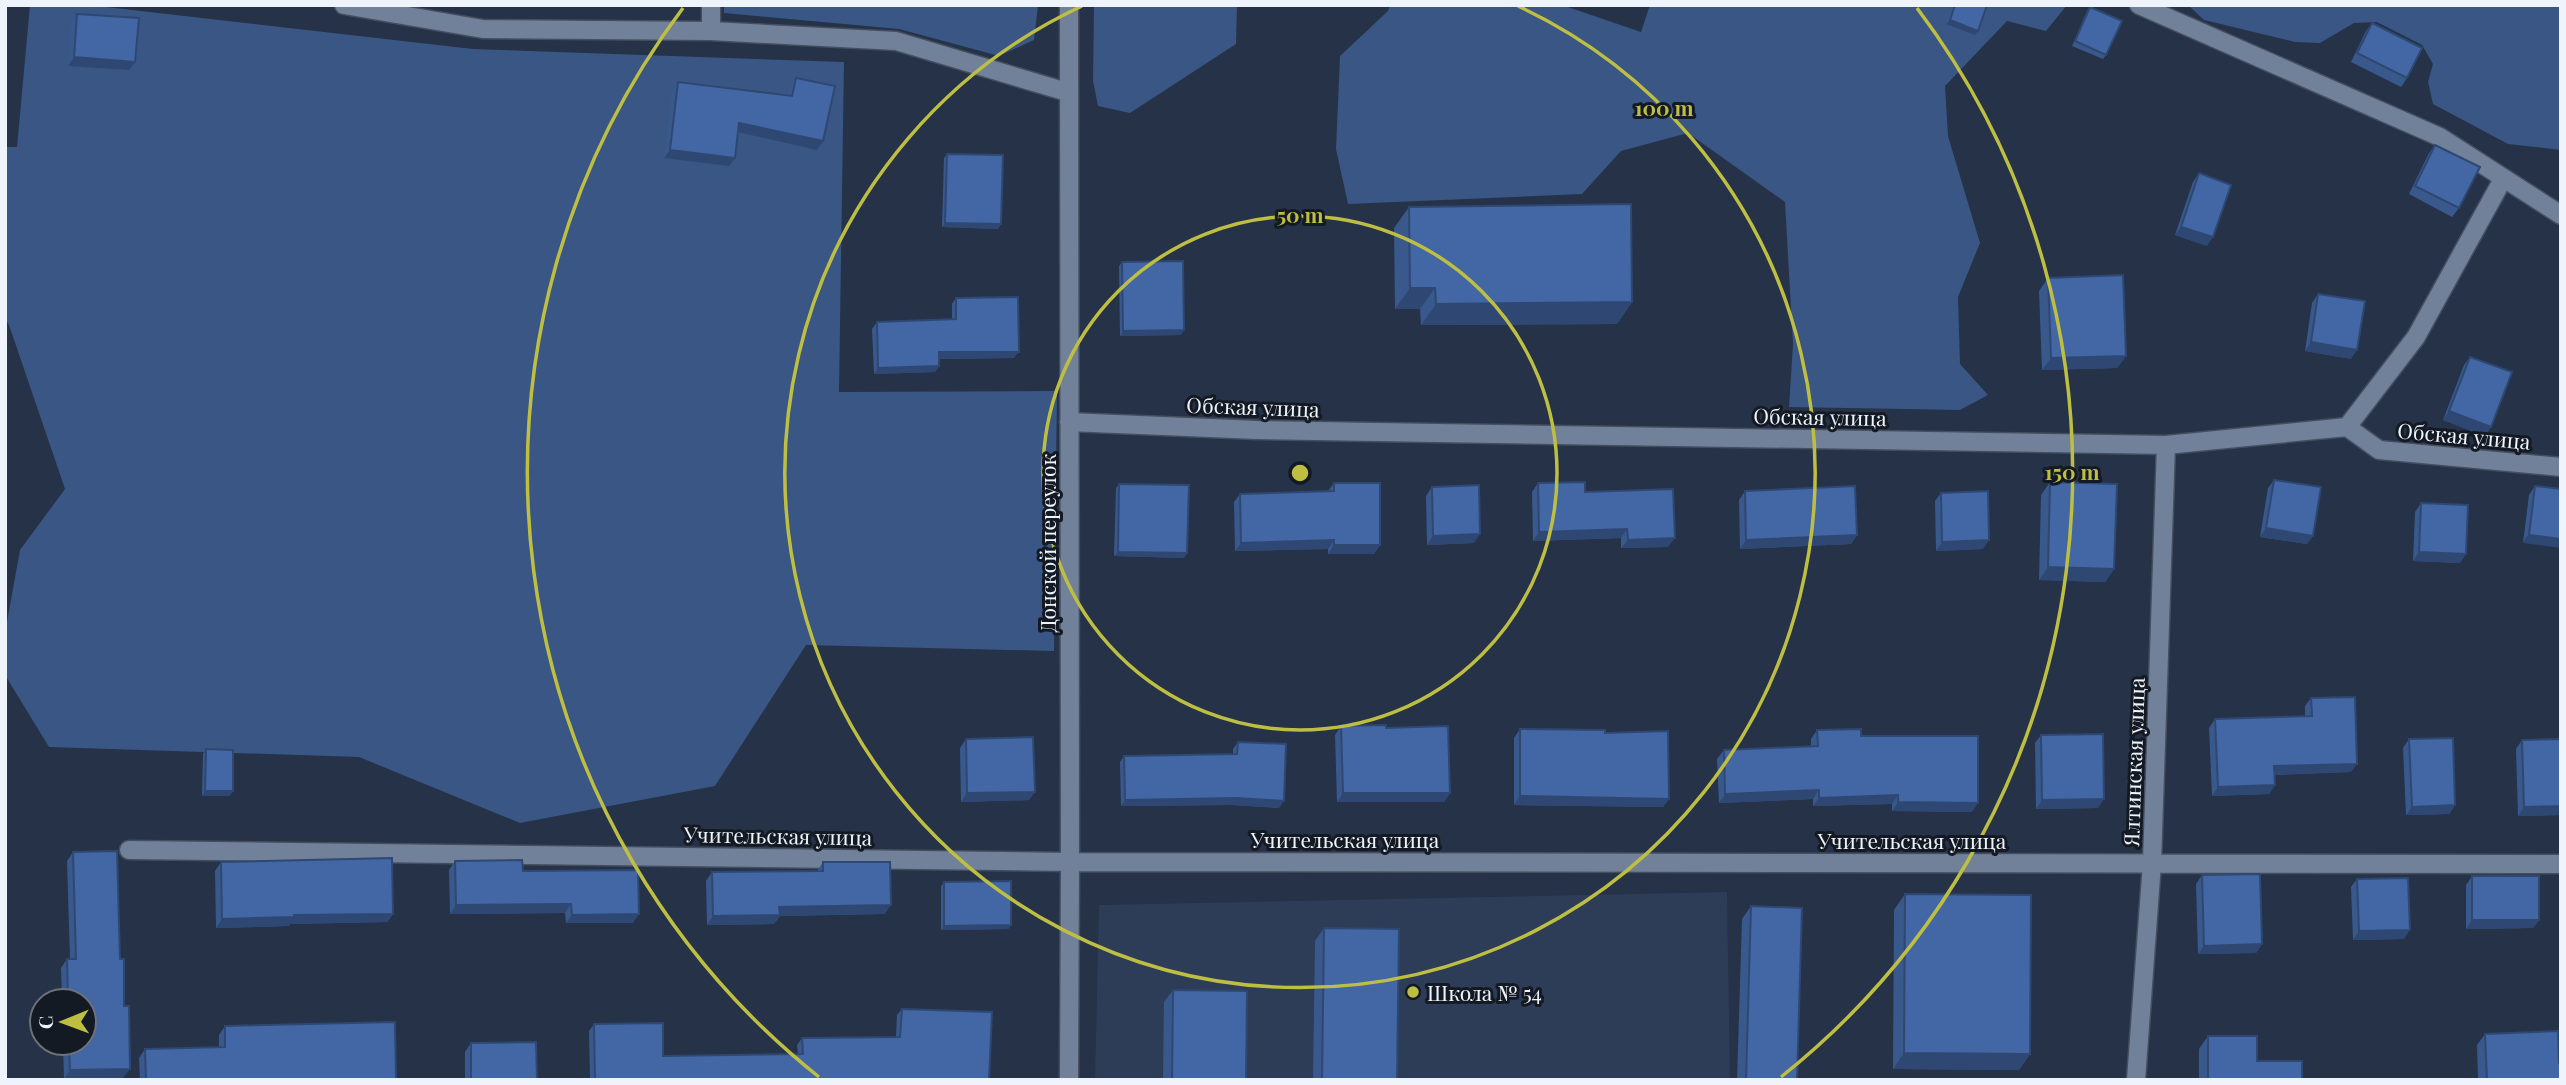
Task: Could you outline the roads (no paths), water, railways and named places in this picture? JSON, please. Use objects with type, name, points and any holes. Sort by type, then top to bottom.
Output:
[{"type":"street","points":[[344,5],[483,29],[711,30],[896,41],[1067,92]]},
{"type":"street","points":[[711,5],[711,30]]},
{"type":"street","name":"Донской переулок","points":[[1069,5],[1069,1080]]},
{"type":"street","points":[[2139,5],[2440,136],[2561,215]]},
{"type":"street","points":[[2347,427],[2416,337],[2503,179]]},
{"type":"street","name":"Обская улица","points":[[1069,422],[1257,430],[2166,444],[2347,427],[2379,450],[2561,467]]},
{"type":"street","name":"Ялтинская улица","points":[[2136,1080],[2152,863],[2166,444]]},
{"type":"street","name":"Учительская улица","points":[[129,850],[1070,862],[2561,864]]},
{"type":"place","name":"Школа № 54","points":[[1413,992]]}]
